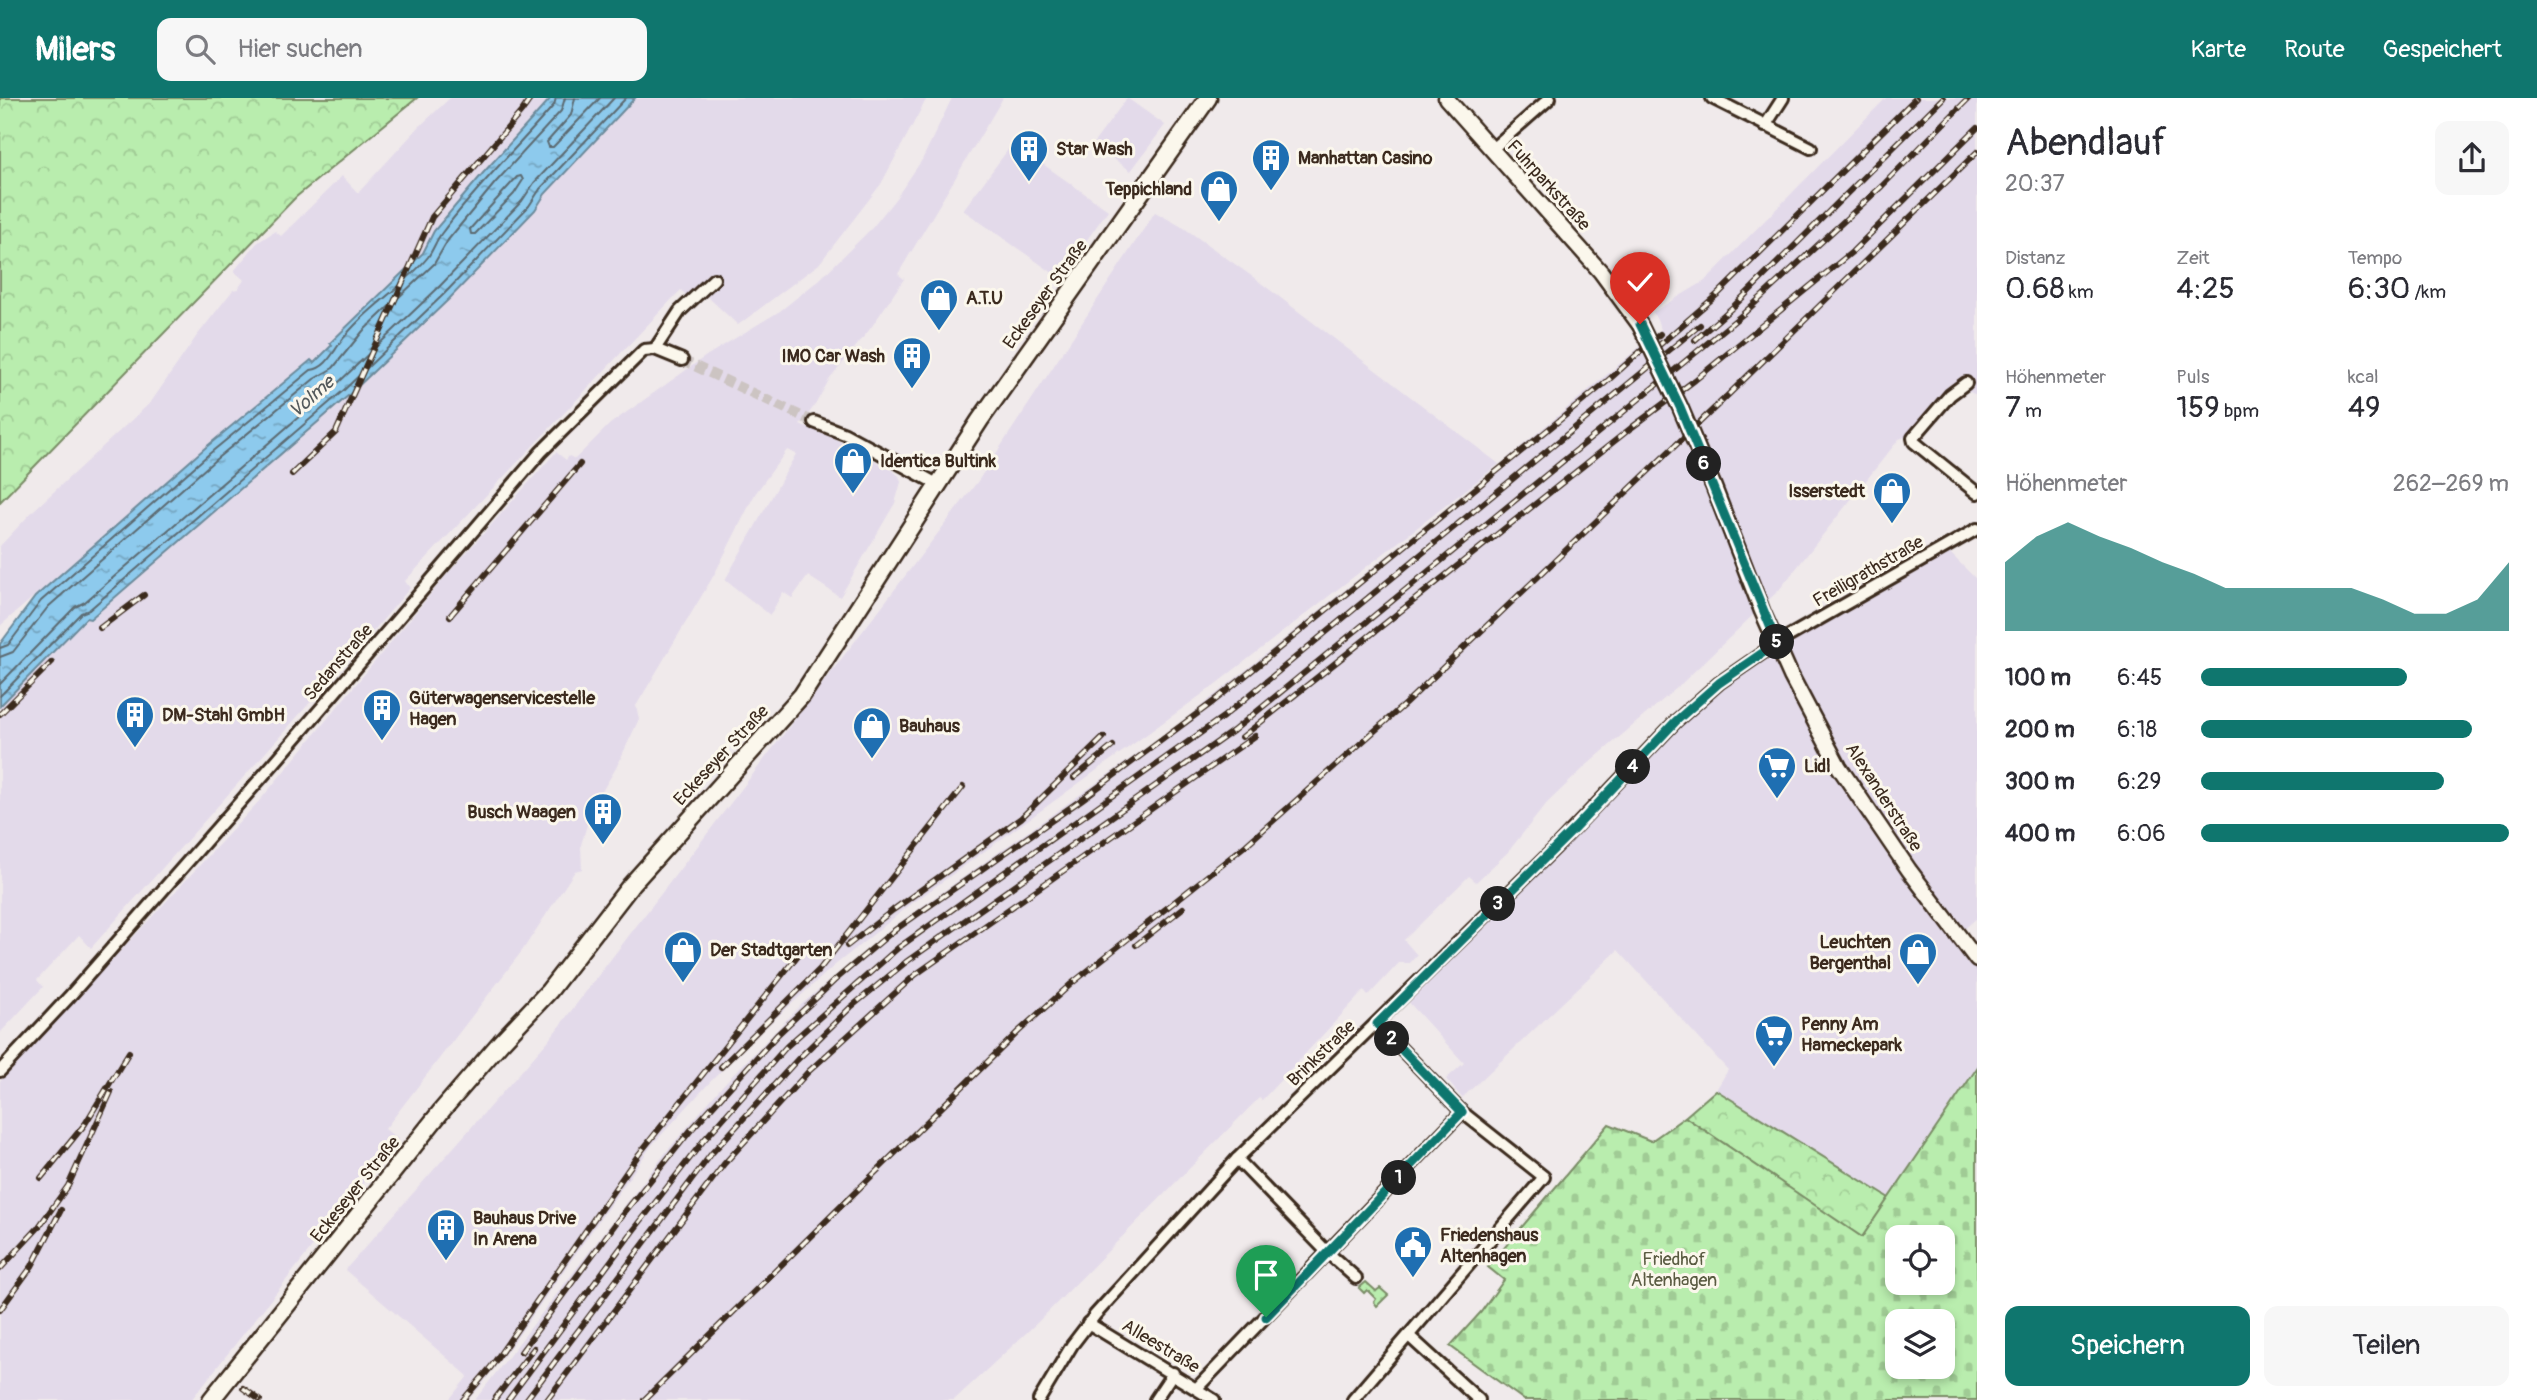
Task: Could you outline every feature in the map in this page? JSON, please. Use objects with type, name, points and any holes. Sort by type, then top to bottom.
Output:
[{"type":"main road","name":"Eckeseyer Straße","points":[[211,1400],[443,1109],[549,991],[631,885],[802,695],[937,484],[1018,364],[1208,98]]},
{"type":"main road","name":"Fuhrparkstraße","points":[[1446,98],[1601,272],[1640,324],[1689,429],[1777,643]]},
{"type":"main road","name":"Alexanderstraße","points":[[1777,643],[1797,687],[1851,785],[1909,870],[1977,960]]},
{"type":"street","points":[[1492,150],[1550,98]]},
{"type":"street","points":[[1713,98],[1811,148]]},
{"type":"street","points":[[1765,126],[1783,98]]},
{"type":"street","points":[[681,360],[655,349],[680,311],[714,279]]},
{"type":"street","name":"Sedanstraße","points":[[0,1071],[69,997],[275,762],[541,452],[644,350],[655,349]]},
{"type":"street","points":[[1966,383],[1950,395],[1913,438],[1914,442],[1977,493]]},
{"type":"street","points":[[814,422],[845,434],[937,484]]},
{"type":"street","name":"Freiligrathstraße","points":[[1777,643],[1977,529]]},
{"type":"street","name":"Brinkstraße","points":[[1039,1400],[1088,1323],[1237,1159],[1566,838],[1676,721],[1719,683],[1777,643]]},
{"type":"street","points":[[1353,1400],[1544,1177],[1462,1112],[1377,1024]]},
{"type":"street","points":[[1197,1388],[1462,1112]]},
{"type":"street","points":[[1237,1159],[1328,1253],[1356,1278]]},
{"type":"street","name":"Alleestraße","points":[[1088,1323],[1214,1400]]},
{"type":"street","points":[[1409,1336],[1479,1400]]},
{"type":"street","points":[[1155,1400],[1173,1373]]},
{"type":"shaded area","points":[[450,98],[551,98],[434,231],[423,253],[322,357],[314,363],[311,361],[205,448],[0,626],[0,546],[34,510],[151,402],[196,337],[244,280],[234,271],[257,243],[275,231],[281,236],[342,176],[358,193]]},
{"type":"shaded area","points":[[635,98],[927,98],[881,184],[819,264],[738,325],[696,286],[686,295],[681,290],[405,581],[410,588],[365,641],[91,948],[79,935],[37,980],[43,987],[0,1033],[0,706],[86,618],[90,618],[349,395],[449,299],[535,210],[545,194]]},
{"type":"shaded area","points":[[952,98],[1003,98],[898,274],[904,279],[870,329],[829,380],[800,425],[837,440],[892,470],[901,482],[895,503],[840,597],[808,576],[792,598],[783,592],[770,615],[725,580],[796,454],[787,450],[755,494],[714,575],[636,706],[639,719],[616,768],[592,808],[581,845],[582,869],[575,871],[522,951],[385,1129],[398,1139],[191,1400],[0,1400],[0,1081],[261,799],[444,578],[556,452],[566,460],[569,456],[575,459],[610,424],[706,356],[780,311],[819,280],[872,228],[896,198],[922,160]]},
{"type":"shaded area","points":[[1127,98],[1165,125],[1131,171],[1093,144]]},
{"type":"shaded area","points":[[1886,98],[1977,98],[1977,395],[1959,388],[1914,434],[1899,439],[1779,590],[1679,686],[1547,803],[1507,853],[1476,882],[1469,876],[1404,940],[1417,955],[1410,963],[1399,963],[1368,996],[1364,991],[1262,1100],[1259,1098],[1038,1322],[954,1400],[475,1400],[667,1151],[724,1084],[802,1004],[896,925],[1174,728],[1491,472],[1661,329],[1653,312],[1705,281]]},
{"type":"shaded area","points":[[1013,143],[1108,210],[1060,278],[963,210]]},
{"type":"shaded area","points":[[1155,212],[1184,228],[1253,277],[1499,464],[1208,690],[910,905],[835,965],[711,1081],[652,1145],[480,1387],[467,1400],[449,1400],[468,1376],[345,1270],[548,1041],[978,481]]},
{"type":"shaded area","points":[[1945,548],[1977,580],[1977,918],[1957,935],[1977,960],[1977,1068],[1889,1198],[1716,1090],[1728,1070],[1618,950],[1462,1098],[1446,1079],[1464,1063],[1404,997],[1719,683]]},
{"type":"green space","points":[[0,98],[417,98],[296,197],[0,502]]},
{"type":"green space","name":"Friedhof Altenhagen","points":[[1977,1068],[1977,1400],[1524,1400],[1450,1346],[1481,1312],[1504,1280],[1488,1267],[1609,1124],[1651,1141],[1685,1117],[1862,1237]]},
{"type":"green space","points":[[1716,1090],[1889,1198],[1862,1238],[1685,1117]]},
{"type":"green space","points":[[1366,1282],[1376,1291],[1380,1288],[1388,1295],[1377,1306],[1374,1302],[1376,1299],[1367,1290],[1364,1293],[1359,1288]]},
{"type":"water","name":"Volme","points":[[551,98],[635,98],[545,194],[535,210],[449,299],[349,395],[90,619],[86,618],[0,706],[0,644],[35,597],[205,448],[311,360],[314,363],[332,345],[330,343],[423,253],[434,231]]},
{"type":"tunnel","points":[[682,360],[814,422]]},
{"type":"railway","points":[[292,474],[336,432],[432,217],[531,98]]},
{"type":"railway","points":[[1656,348],[1719,293],[1916,98]]},
{"type":"railway","points":[[1695,340],[1734,306],[1943,98]]},
{"type":"railway","points":[[526,1400],[712,1153],[797,1060],[851,1007],[906,962],[1233,731],[1743,314],[1882,186],[1969,98]]},
{"type":"railway","points":[[1242,737],[1695,380],[1852,252],[1977,128]]},
{"type":"railway","points":[[644,1400],[1018,1032],[1071,984],[1246,845],[1405,704],[1977,152]]},
{"type":"railway","points":[[508,1400],[704,1140],[787,1046],[898,948],[1223,717],[1700,325]]},
{"type":"railway","points":[[521,1352],[619,1219],[691,1130],[777,1035],[834,981],[892,932],[1081,800],[1213,702],[1604,384],[1660,334]]},
{"type":"railway","points":[[450,616],[580,464]]},
{"type":"railway","points":[[100,628],[144,595]]},
{"type":"railway","points":[[0,714],[52,662]]},
{"type":"railway","points":[[547,1400],[724,1164],[808,1072],[915,975],[1255,736]]},
{"type":"railway","points":[[847,946],[1021,818],[1104,737]]},
{"type":"railway","points":[[1074,778],[1113,746]]},
{"type":"railway","points":[[721,1067],[819,970],[963,787]]},
{"type":"railway","points":[[1136,945],[1183,908]]},
{"type":"railway","points":[[463,1400],[491,1367],[639,1154],[799,954]]},
{"type":"railway","points":[[41,1178],[85,1124],[129,1052]]},
{"type":"railway","points":[[0,1269],[38,1228],[68,1186],[111,1092]]},
{"type":"railway","points":[[0,1310],[32,1266],[61,1210]]},
{"type":"railway","points":[[494,1400],[534,1348]]},
{"type":"railway","points":[[243,1388],[260,1400]]},
{"type":"place","name":"Star Wash","points":[[1029,183]]},
{"type":"place","name":"Manhattan Casino","points":[[1271,192]]},
{"type":"place","name":"Teppichland","points":[[1219,223]]},
{"type":"place","name":"A.T.U","points":[[939,332]]},
{"type":"place","name":"IMO Car Wash","points":[[912,390]]},
{"type":"place","name":"Identica Bultink","points":[[853,495]]},
{"type":"place","name":"Isserstedt","points":[[1892,525]]},
{"type":"place","name":"Güterwagenservicestelle Hagen","points":[[382,742]]},
{"type":"place","name":"DM-Stahl GmbH","points":[[135,749]]},
{"type":"place","name":"Bauhaus","points":[[872,760]]},
{"type":"place","name":"Lidl","points":[[1777,800]]},
{"type":"place","name":"Busch Waagen","points":[[603,846]]},
{"type":"place","name":"Der Stadtgarten","points":[[683,984]]},
{"type":"place","name":"Leuchten Bergenthal","points":[[1918,986]]},
{"type":"place","name":"Penny Am Hameckepark","points":[[1774,1068]]},
{"type":"place","name":"Bauhaus Drive In Arena","points":[[446,1262]]},
{"type":"place","name":"Friedenshaus Altenhagen","points":[[1413,1279]]},
{"type":"route","points":[[1266,1317],[1462,1112],[1377,1024],[1575,828],[1676,721],[1719,683],[1777,643],[1680,407],[1640,324]]}]
